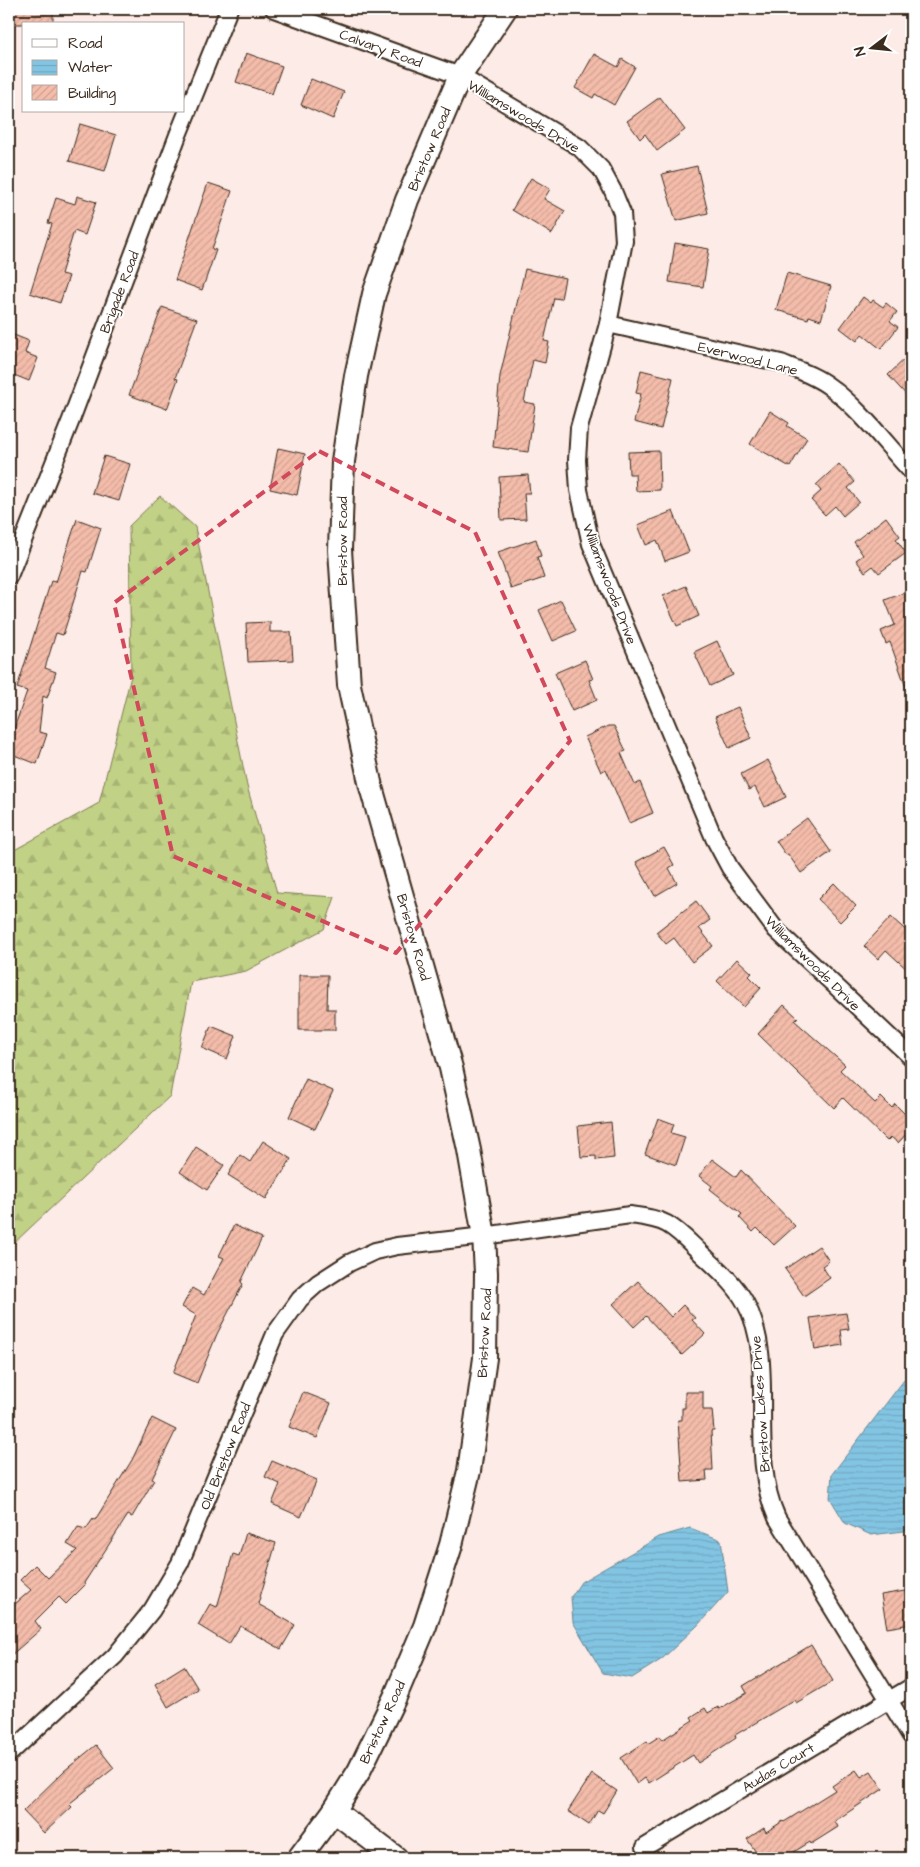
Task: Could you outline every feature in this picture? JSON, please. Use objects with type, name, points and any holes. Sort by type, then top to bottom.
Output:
[{"type":"main road","name":"Bristow Road","points":[[299,1858],[334,1811],[359,1771],[395,1697],[425,1626],[451,1545],[469,1471],[485,1358],[486,1272],[484,1236],[469,1150],[451,1068],[371,787],[349,685],[340,550],[343,461],[356,376],[374,294],[409,194],[460,76],[505,9]]},
{"type":"main road","points":[[334,1811],[396,1858]]},
{"type":"street","name":"Brigade Road","points":[[9,576],[71,420],[178,135],[229,9]]},
{"type":"street","name":"Calvary Road","points":[[274,9],[460,76]]},
{"type":"street","name":"Williamswoods Drive","points":[[460,76],[579,147],[600,169],[613,191],[622,213],[624,241],[608,324],[579,428],[577,460],[579,490],[591,544],[714,838],[730,868],[776,930],[911,1057]]},
{"type":"street","name":"Everwood Lane","points":[[608,324],[781,364],[808,373],[829,386],[847,401],[911,471]]},
{"type":"street","name":"Bristow Lakes Drive","points":[[484,1236],[630,1215],[652,1218],[676,1230],[735,1286],[753,1319],[760,1358],[762,1454],[770,1504],[911,1736]]},
{"type":"street","name":"Old Bristow Road","points":[[9,1754],[115,1656],[152,1610],[180,1563],[275,1334],[300,1299],[318,1283],[374,1251],[397,1246],[484,1236]]},
{"type":"street","name":"Audas Court","points":[[645,1847],[911,1687]]},
{"type":"highlighted area","points":[[319,451],[475,532],[570,741],[396,953],[173,856],[114,603]]},
{"type":"green space","points":[[160,496],[195,527],[247,786],[277,893],[335,897],[324,929],[246,971],[191,982],[170,1096],[14,1243],[9,1250],[9,853],[99,803],[131,676],[129,526]]},
{"type":"water","points":[[911,1371],[911,1525],[904,1531],[871,1535],[845,1523],[830,1498],[832,1474]]},
{"type":"water","points":[[690,1528],[721,1540],[728,1592],[697,1626],[662,1659],[632,1678],[603,1673],[573,1622],[571,1597],[581,1582],[659,1537]]},
{"type":"building","points":[[9,9],[53,9],[53,22],[9,24]]},
{"type":"building","points":[[246,53],[282,66],[272,94],[236,82]]},
{"type":"building","points":[[594,54],[618,67],[622,59],[635,67],[614,105],[595,94],[593,98],[575,88]]},
{"type":"building","points":[[311,79],[344,92],[333,119],[301,105]]},
{"type":"building","points":[[660,97],[685,130],[657,151],[645,134],[640,139],[627,121]]},
{"type":"building","points":[[80,124],[116,135],[105,171],[69,161]]},
{"type":"building","points":[[697,166],[708,213],[676,221],[662,174]]},
{"type":"building","points":[[531,178],[550,189],[544,199],[565,211],[552,234],[512,210]]},
{"type":"building","points":[[208,183],[232,191],[212,249],[216,250],[202,290],[175,280]]},
{"type":"building","points":[[77,196],[96,202],[85,235],[74,231],[61,274],[69,276],[60,303],[30,293],[52,224],[48,223],[56,198],[75,204]]},
{"type":"building","points":[[675,243],[709,249],[703,287],[669,282]]},
{"type":"building","points":[[525,269],[565,278],[561,299],[554,298],[544,341],[549,342],[545,363],[533,360],[524,402],[535,404],[528,452],[493,447],[500,376]]},
{"type":"building","points":[[787,273],[831,286],[821,320],[809,316],[808,319],[776,310]]},
{"type":"building","points":[[863,297],[871,303],[873,300],[883,307],[886,303],[897,312],[890,321],[898,327],[881,349],[862,334],[857,341],[840,328]]},
{"type":"building","points":[[162,307],[197,319],[175,378],[178,379],[167,409],[129,395]]},
{"type":"building","points":[[9,333],[29,341],[25,353],[38,358],[29,381],[9,373]]},
{"type":"building","points":[[911,353],[911,400],[888,375]]},
{"type":"building","points":[[641,370],[673,378],[661,429],[634,422],[641,394],[636,393]]},
{"type":"building","points":[[770,411],[789,423],[787,426],[807,438],[790,467],[750,444]]},
{"type":"building","points":[[278,448],[305,454],[297,495],[270,489]]},
{"type":"building","points":[[659,451],[660,490],[636,491],[635,474],[629,474],[628,452]]},
{"type":"building","points":[[104,456],[130,464],[119,501],[92,493]]},
{"type":"building","points":[[839,464],[855,482],[848,488],[859,502],[843,516],[835,506],[825,515],[811,500],[821,491],[816,485]]},
{"type":"building","points":[[528,475],[530,493],[524,493],[526,519],[501,520],[499,477]]},
{"type":"building","points":[[673,511],[689,552],[665,561],[657,540],[646,545],[638,525]]},
{"type":"building","points":[[886,517],[900,536],[896,539],[906,553],[879,573],[873,566],[865,572],[856,560],[863,555],[854,542]]},
{"type":"building","points":[[77,519],[101,528],[87,572],[83,571],[63,635],[56,633],[45,668],[56,672],[47,698],[43,696],[39,732],[47,734],[37,764],[9,753],[9,743],[27,691],[17,688],[51,581],[56,582]]},
{"type":"building","points":[[536,539],[541,556],[537,557],[544,578],[511,589],[498,552]]},
{"type":"building","points":[[686,586],[699,616],[677,626],[663,596]]},
{"type":"building","points":[[911,590],[911,695],[909,696],[890,642],[886,644],[881,631],[895,625],[885,600]]},
{"type":"building","points":[[561,600],[576,631],[553,641],[539,610]]},
{"type":"building","points":[[270,622],[270,632],[291,632],[293,660],[248,662],[246,623]]},
{"type":"building","points":[[717,641],[733,675],[710,686],[694,652]]},
{"type":"building","points":[[585,660],[593,679],[589,680],[597,700],[572,711],[555,673]]},
{"type":"building","points":[[738,707],[751,738],[729,748],[715,717]]},
{"type":"building","points":[[608,726],[614,726],[626,751],[621,753],[635,785],[640,782],[653,813],[629,823],[606,769],[601,772],[585,737]]},
{"type":"building","points":[[768,760],[786,797],[765,807],[755,787],[749,790],[741,774]]},
{"type":"building","points":[[807,818],[831,852],[801,873],[776,841]]},
{"type":"building","points":[[664,847],[674,865],[669,868],[677,883],[655,896],[636,862]]},
{"type":"building","points":[[834,883],[856,906],[840,922],[818,899]]},
{"type":"building","points":[[696,901],[710,920],[699,928],[713,946],[692,962],[674,938],[666,944],[656,932]]},
{"type":"building","points":[[891,917],[911,935],[911,973],[886,950],[878,959],[864,946]]},
{"type":"building","points":[[737,959],[752,973],[749,976],[761,988],[744,1007],[717,981]]},
{"type":"building","points":[[299,975],[328,975],[327,1009],[335,1009],[335,1030],[299,1030]]},
{"type":"building","points":[[784,1005],[798,1018],[795,1021],[845,1065],[840,1070],[875,1103],[881,1097],[892,1108],[895,1104],[908,1117],[905,1120],[911,1125],[911,1129],[898,1143],[891,1137],[887,1141],[843,1098],[834,1108],[758,1034]]},
{"type":"building","points":[[211,1026],[236,1036],[227,1059],[202,1048]]},
{"type":"building","points":[[306,1079],[333,1091],[315,1129],[289,1117]]},
{"type":"building","points":[[658,1118],[674,1124],[671,1133],[685,1137],[676,1165],[645,1154]]},
{"type":"building","points":[[611,1122],[614,1158],[596,1160],[596,1156],[581,1157],[578,1126]]},
{"type":"building","points":[[263,1141],[291,1159],[266,1199],[228,1175],[240,1155],[250,1162]]},
{"type":"building","points":[[196,1147],[224,1165],[207,1190],[180,1172]]},
{"type":"building","points":[[712,1159],[736,1177],[741,1170],[795,1226],[774,1245],[757,1228],[753,1232],[739,1217],[742,1214],[710,1189],[712,1186],[699,1176]]},
{"type":"building","points":[[234,1225],[262,1238],[241,1282],[243,1284],[217,1334],[197,1383],[173,1373],[196,1315],[182,1307],[192,1288],[204,1295],[224,1258],[219,1256]]},
{"type":"building","points":[[819,1246],[829,1261],[822,1266],[830,1278],[804,1296],[785,1269]]},
{"type":"building","points":[[638,1281],[671,1317],[683,1305],[695,1318],[692,1320],[705,1334],[682,1355],[646,1316],[634,1327],[613,1304]]},
{"type":"building","points":[[846,1313],[849,1329],[841,1330],[843,1345],[815,1350],[810,1318]]},
{"type":"building","points":[[303,1392],[331,1403],[317,1438],[289,1427]]},
{"type":"building","points":[[685,1392],[703,1392],[703,1410],[712,1410],[714,1431],[711,1431],[713,1470],[706,1470],[707,1480],[682,1482],[678,1420],[682,1420],[682,1408],[685,1408]]},
{"type":"building","points":[[152,1418],[176,1430],[152,1479],[154,1480],[132,1517],[128,1515],[84,1583],[85,1585],[66,1604],[59,1597],[35,1621],[41,1629],[9,1657],[9,1609],[31,1590],[20,1580],[35,1565],[48,1578],[77,1550],[67,1544],[78,1527],[86,1529],[93,1519],[95,1520],[132,1460]]},
{"type":"building","points":[[272,1461],[317,1480],[301,1517],[272,1504],[280,1484],[265,1477]]},
{"type":"building","points":[[246,1533],[276,1543],[258,1604],[295,1625],[281,1649],[240,1626],[229,1644],[198,1625],[210,1604],[217,1607],[233,1554],[239,1556]]},
{"type":"building","points":[[911,1590],[911,1624],[887,1628],[881,1595]]},
{"type":"building","points":[[811,1645],[833,1681],[796,1703],[794,1700],[735,1735],[736,1738],[698,1763],[693,1755],[649,1783],[645,1778],[637,1784],[621,1758],[647,1741],[649,1743],[660,1736],[662,1740],[693,1720],[691,1717],[705,1708],[708,1713],[747,1693],[743,1686]]},
{"type":"building","points":[[184,1666],[198,1689],[168,1707],[155,1684]]},
{"type":"building","points":[[96,1745],[114,1768],[69,1804],[72,1807],[44,1833],[23,1811],[64,1771]]},
{"type":"building","points":[[856,1770],[861,1777],[871,1771],[883,1789],[835,1821],[838,1827],[811,1844],[810,1842],[784,1858],[760,1858],[747,1839],[764,1828],[766,1832],[784,1822],[835,1790],[832,1786]]},
{"type":"building","points":[[592,1774],[617,1791],[603,1813],[598,1810],[589,1825],[568,1811]]}]
